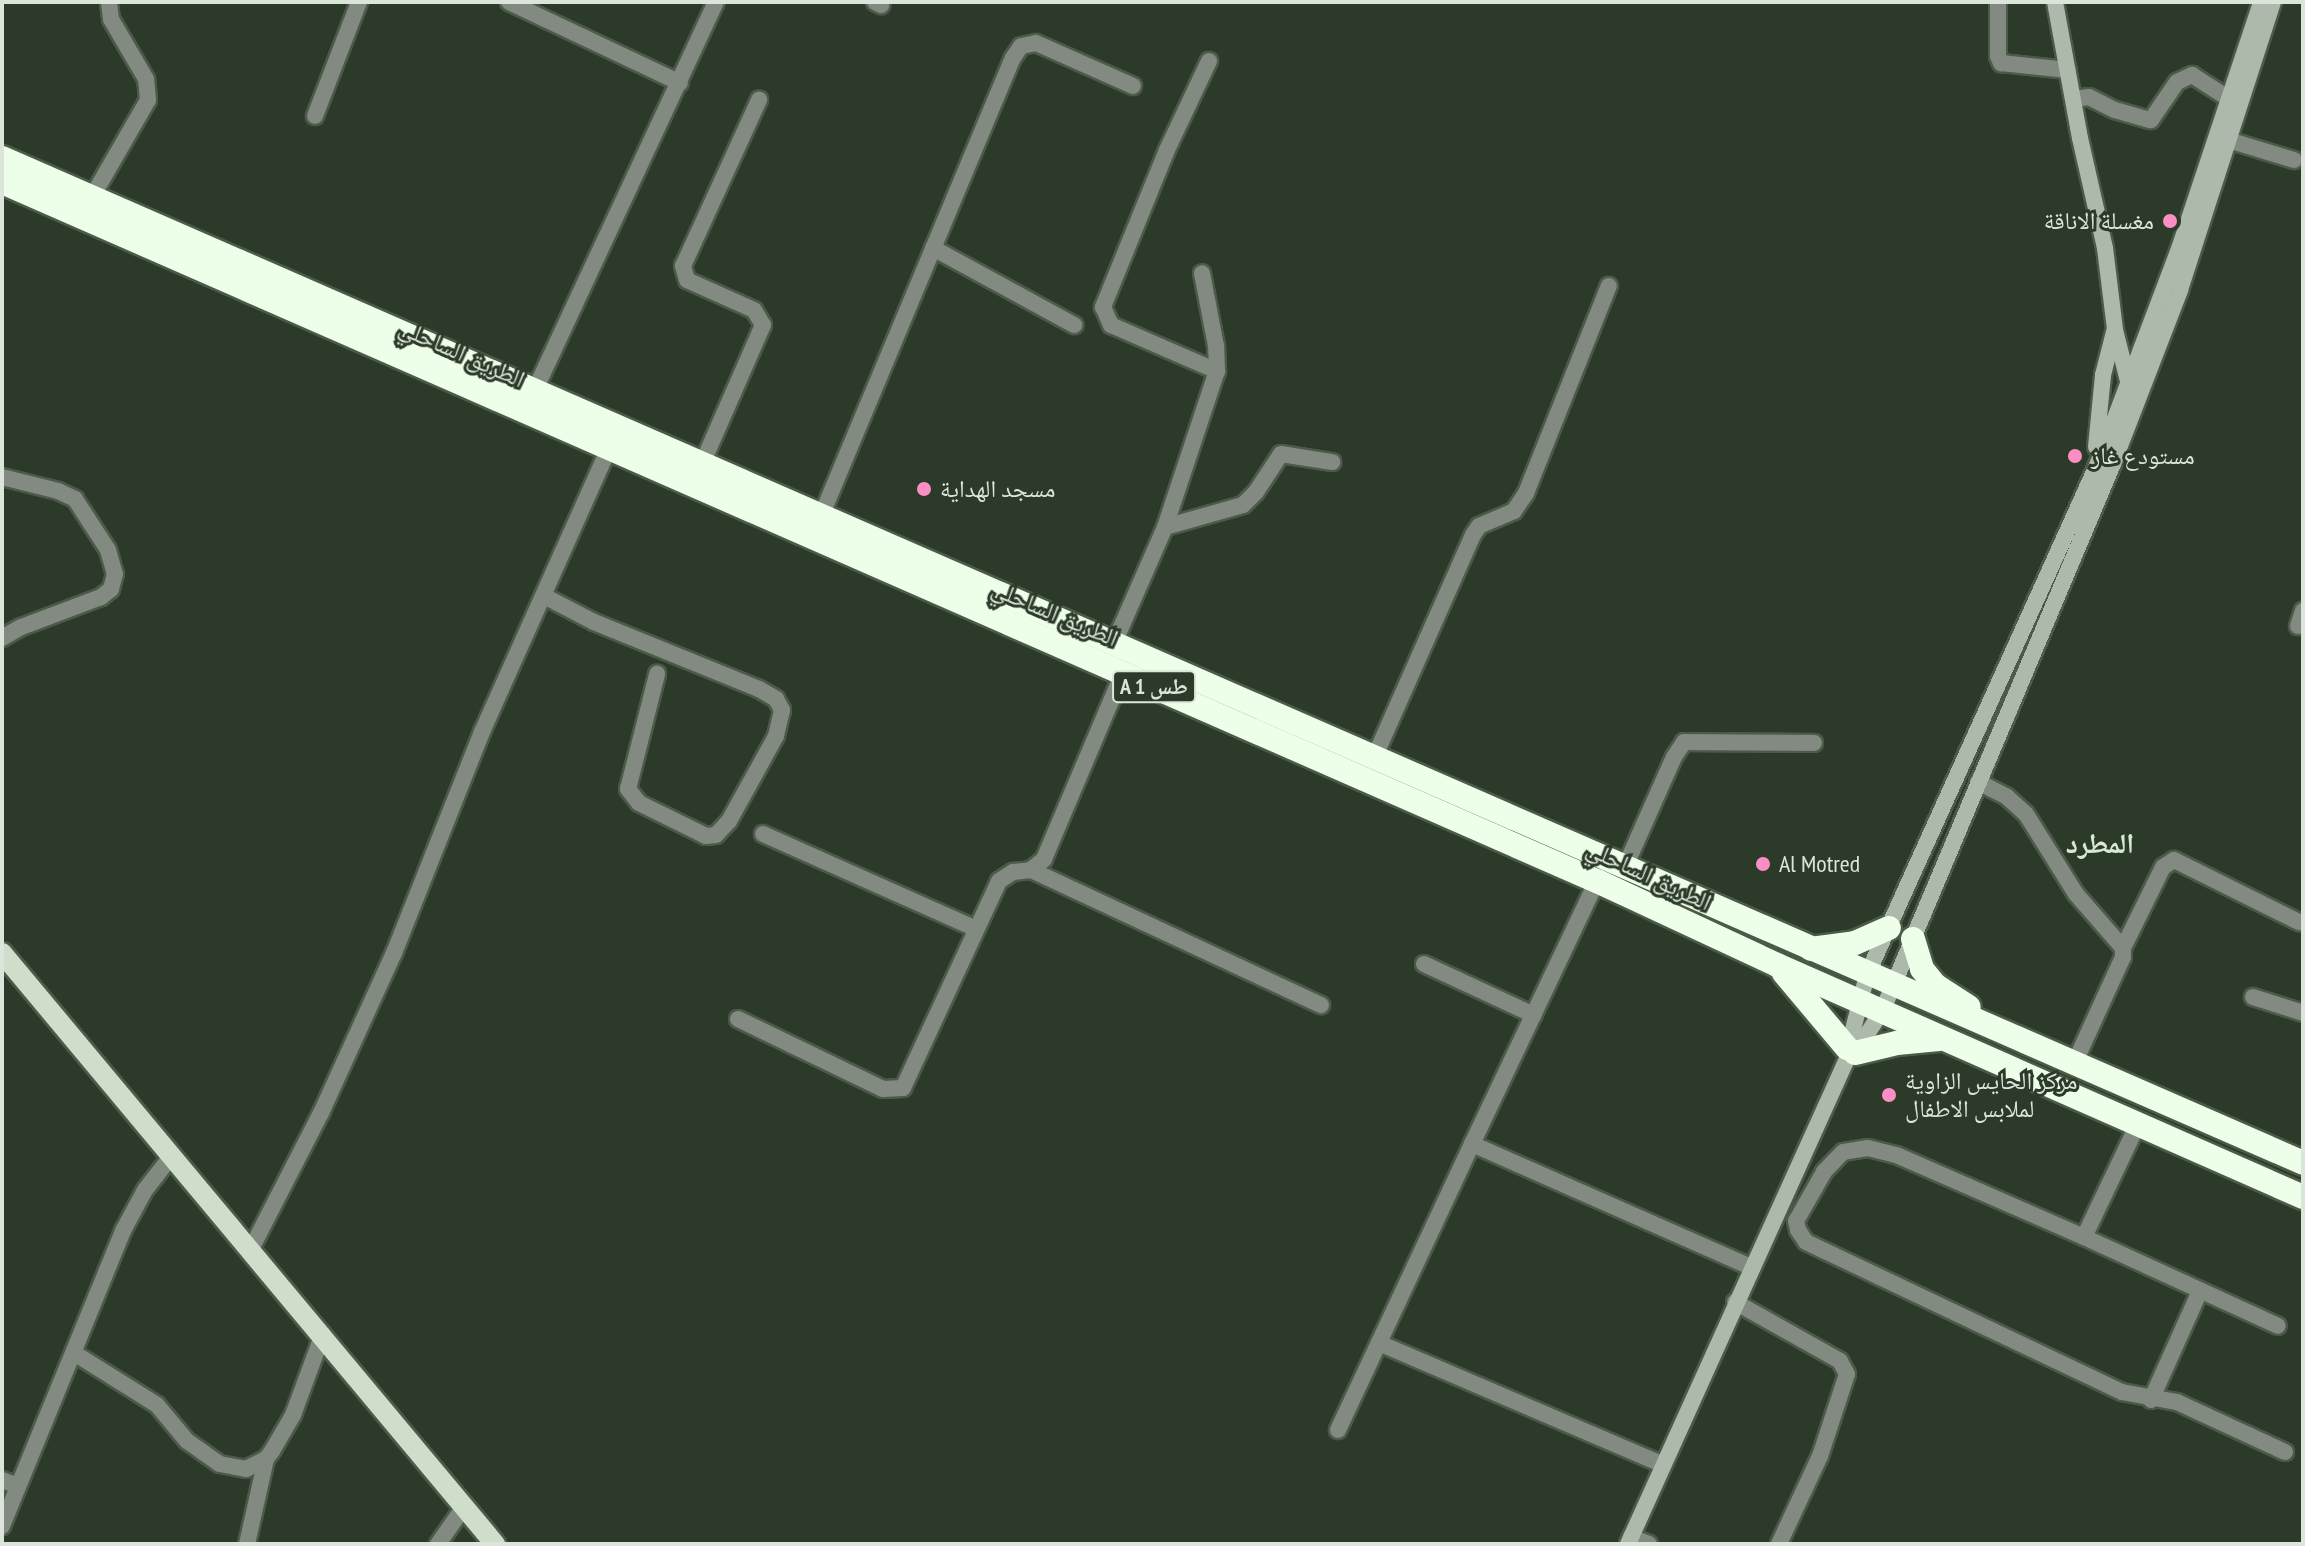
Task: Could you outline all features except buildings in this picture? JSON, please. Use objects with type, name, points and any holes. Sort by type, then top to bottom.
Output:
[{"type":"highway","name":"الطريق الساحلي","points":[[2,158],[534,392],[1115,641],[1867,975],[2303,1163]]},
{"type":"highway","name":"الطريق الساحلي","points":[[2,182],[1597,881],[1777,965],[2303,1197]]},
{"type":"highway","points":[[1809,949],[1855,943],[1889,928]]},
{"type":"highway","points":[[1913,939],[1922,969],[1935,985],[1977,1013],[1986,1026]]},
{"type":"highway","points":[[1777,965],[1850,1053],[1887,1044],[1943,1039]]},
{"type":"main road","points":[[2055,2],[2105,248],[2115,330],[2128,383],[2138,399]]},
{"type":"main road","points":[[1850,1053],[1858,1000],[1867,975],[2098,463],[2180,246],[2261,2]]},
{"type":"main road","points":[[1630,1541],[1735,1302],[1850,1053],[1882,1011],[1913,939],[2138,399],[2180,290],[2273,2]]},
{"type":"main road","points":[[2098,463],[2096,443],[2103,375],[2115,330]]},
{"type":"main road","points":[[2,953],[170,1158],[323,1334],[495,1544]]},
{"type":"street","points":[[92,197],[148,100],[146,79],[111,19],[109,2]]},
{"type":"street","points":[[315,116],[359,2]]},
{"type":"street","points":[[509,2],[680,83]]},
{"type":"street","points":[[534,392],[716,2]]},
{"type":"street","points":[[1998,2],[1998,56],[2001,63],[2068,70]]},
{"type":"street","points":[[822,514],[1013,58],[1021,46],[1036,43],[1133,86]]},
{"type":"street","points":[[1209,61],[1167,150],[1103,307],[1111,325],[1217,371]]},
{"type":"street","points":[[2073,99],[2089,97],[2115,110],[2151,120],[2177,82],[2192,75],[2228,98]]},
{"type":"street","points":[[702,464],[763,325],[754,310],[687,280],[683,266],[759,100]]},
{"type":"street","points":[[2228,140],[2294,160]]},
{"type":"street","points":[[933,248],[1074,325]]},
{"type":"street","points":[[1115,641],[1165,527],[1217,371],[1216,346],[1202,273]]},
{"type":"street","points":[[1375,756],[1473,535],[1479,526],[1514,511],[1526,493],[1609,286]]},
{"type":"street","points":[[251,1249],[321,1113],[394,953],[482,732],[609,448]]},
{"type":"street","points":[[1165,527],[1243,505],[1256,492],[1275,458],[1281,454],[1332,462]]},
{"type":"street","points":[[2,477],[58,491],[75,499],[108,550],[115,574],[111,589],[101,597],[21,627],[2,638]]},
{"type":"street","points":[[544,596],[594,622],[759,689],[776,699],[782,710],[776,736],[729,821],[716,835],[706,836],[639,803],[628,789],[657,674]]},
{"type":"street","points":[[1031,870],[1044,859],[1123,673]]},
{"type":"street","points":[[1625,867],[1674,757],[1684,742],[1814,743]]},
{"type":"street","points":[[1978,782],[2007,797],[2026,814],[2076,894],[2123,948]]},
{"type":"street","points":[[763,834],[976,929]]},
{"type":"street","points":[[2074,1064],[2123,957],[2123,948],[2163,867],[2174,860],[2299,922]]},
{"type":"street","points":[[738,1019],[883,1089],[903,1088],[999,881],[1013,872],[1031,870],[1321,1005]]},
{"type":"street","points":[[1338,1430],[1597,881]]},
{"type":"street","points":[[1424,964],[1534,1015]]},
{"type":"street","points":[[2253,997],[2303,1013]]},
{"type":"street","points":[[2084,1237],[2137,1126]]},
{"type":"street","points":[[1472,1144],[1751,1267]]},
{"type":"street","points":[[2278,1326],[1896,1155],[1868,1148],[1843,1152],[1824,1172],[1796,1221],[1806,1242],[2122,1392],[2151,1400],[2177,1402],[2285,1452]]},
{"type":"street","points":[[2,1526],[10,1483],[74,1353],[124,1229],[145,1190],[170,1158]]},
{"type":"street","points":[[2151,1400],[2200,1291]]},
{"type":"street","points":[[1735,1302],[1840,1361],[1847,1374],[1836,1399],[1820,1456],[1779,1544]]},
{"type":"street","points":[[247,1544],[266,1459],[293,1415],[323,1334]]},
{"type":"street","points":[[1379,1343],[1663,1465]]},
{"type":"street","points":[[74,1353],[157,1405],[187,1441],[220,1464],[246,1469],[266,1459]]},
{"type":"street","points":[[438,1544],[464,1507]]},
{"type":"street","points":[[1630,1541],[1649,1544]]},
{"type":"place","name":"مغسلة الاناقة","points":[[2170,221]]},
{"type":"place","name":"مستودع غاز","points":[[2075,456]]},
{"type":"place","name":"مسجد الهداية","points":[[924,489]]},
{"type":"place","name":"Al Motred","points":[[1763,864]]},
{"type":"place","name":"مركز الحايس الزاوية لملابس الاطفال","points":[[1889,1095]]},
{"type":"district","name":"المطرد","points":[[2100,843]]}]
